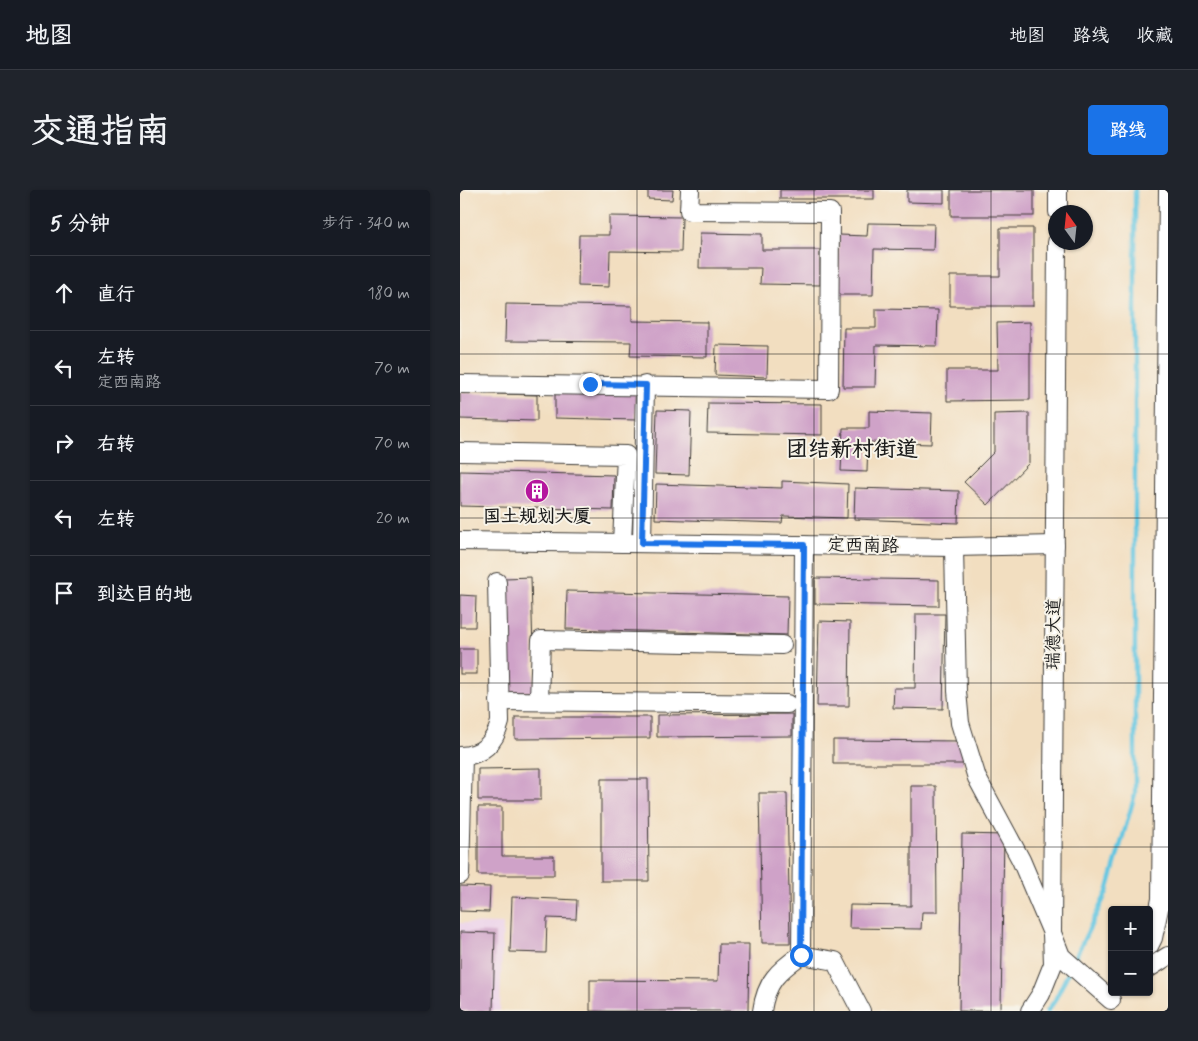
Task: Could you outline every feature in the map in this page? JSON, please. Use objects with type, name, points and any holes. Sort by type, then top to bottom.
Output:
[{"type":"street","points":[[460,384],[646,385],[829,389],[830,212],[689,211],[690,190]]},
{"type":"street","points":[[1058,190],[1058,205]]},
{"type":"street","points":[[1153,938],[1161,899],[1168,190]]},
{"type":"street","name":"瑞德大道","points":[[1058,250],[1052,933],[1061,956],[1111,1001]]},
{"type":"street","points":[[642,543],[646,385]]},
{"type":"street","points":[[460,452],[626,455],[622,543]]},
{"type":"street","name":"定西南路","points":[[460,541],[954,547],[1055,545]]},
{"type":"street","points":[[801,955],[804,545]]},
{"type":"street","points":[[954,547],[957,691],[960,724],[977,778],[1021,860],[1052,933],[1053,964],[1041,994],[1030,1011]]},
{"type":"street","points":[[460,875],[462,756],[474,755],[492,742],[500,722],[497,582]]},
{"type":"street","points":[[540,701],[541,640],[782,645]]},
{"type":"street","points":[[499,701],[787,704]]},
{"type":"street","points":[[762,1011],[765,992],[781,969],[801,955],[835,960],[861,1011]]},
{"type":"street","points":[[1153,965],[1168,956]]},
{"type":"shaded area","points":[[460,923],[503,924],[500,1011],[460,1011]]},
{"type":"building","points":[[648,190],[673,190],[672,200],[648,199]]},
{"type":"building","points":[[780,190],[874,190],[874,199],[780,199]]},
{"type":"building","points":[[907,190],[944,190],[944,203],[907,202]]},
{"type":"building","points":[[951,190],[1034,190],[1034,216],[951,216]]},
{"type":"building","points":[[609,216],[682,217],[681,252],[610,251],[609,287],[578,286],[579,235],[609,235]]},
{"type":"building","points":[[868,223],[934,224],[933,250],[874,249],[873,295],[838,295],[839,235],[867,236]]},
{"type":"building","points":[[1000,228],[1033,228],[1033,306],[950,306],[950,276],[1000,276]]},
{"type":"building","points":[[700,233],[762,234],[762,250],[820,250],[820,285],[760,284],[761,268],[699,268]]},
{"type":"building","points":[[506,304],[632,306],[632,321],[707,322],[707,357],[630,356],[631,342],[505,341]]},
{"type":"building","points":[[876,309],[938,310],[937,346],[876,345],[875,387],[843,387],[844,328],[876,328]]},
{"type":"building","points":[[1030,322],[1030,400],[947,401],[947,370],[998,370],[997,323]]},
{"type":"building","points":[[716,345],[768,346],[767,377],[715,375]]},
{"type":"building","points":[[555,391],[636,393],[636,420],[555,418]]},
{"type":"building","points":[[460,393],[537,395],[537,421],[460,419]]},
{"type":"building","points":[[708,403],[822,404],[822,435],[707,433]]},
{"type":"building","points":[[657,410],[691,411],[689,475],[655,474]]},
{"type":"building","points":[[869,411],[932,413],[931,444],[868,442],[867,472],[841,471],[843,428],[869,428]]},
{"type":"building","points":[[1029,413],[1029,463],[988,505],[964,482],[994,452],[994,414]]},
{"type":"building","name":"国土规划大厦","points":[[460,471],[614,475],[613,510],[460,506]]},
{"type":"building","points":[[782,481],[848,484],[847,518],[783,516],[782,523],[655,519],[656,484],[782,488]]},
{"type":"building","points":[[855,488],[959,491],[958,523],[854,519]]},
{"type":"building","points":[[531,577],[534,692],[508,692],[505,578]]},
{"type":"building","points":[[815,578],[939,580],[939,606],[815,604]]},
{"type":"building","points":[[567,591],[788,596],[787,635],[566,629]]},
{"type":"building","points":[[460,595],[476,596],[475,627],[460,627]]},
{"type":"building","points":[[916,614],[945,614],[943,709],[893,708],[894,688],[915,688]]},
{"type":"building","points":[[819,621],[850,622],[849,706],[817,706]]},
{"type":"building","points":[[460,649],[477,649],[477,674],[460,674]]},
{"type":"building","points":[[792,714],[792,736],[657,737],[657,715]]},
{"type":"building","points":[[515,717],[650,717],[650,738],[515,739]]},
{"type":"building","points":[[833,740],[963,741],[963,764],[833,764]]},
{"type":"building","points":[[541,768],[541,800],[478,800],[478,769]]},
{"type":"building","points":[[601,779],[648,779],[649,881],[601,881]]},
{"type":"building","points":[[911,786],[936,786],[937,912],[922,912],[921,929],[849,928],[850,905],[911,906]]},
{"type":"building","points":[[759,793],[787,793],[790,943],[762,943]]},
{"type":"building","points":[[478,807],[502,807],[502,856],[554,856],[554,875],[478,875]]},
{"type":"building","points":[[962,834],[1004,835],[1001,1007],[997,1011],[959,1011]]},
{"type":"building","points":[[460,886],[490,887],[489,912],[460,911]]},
{"type":"building","points":[[512,897],[577,900],[576,919],[547,918],[546,953],[510,952]]},
{"type":"building","points":[[460,932],[495,933],[493,1011],[460,1011]]},
{"type":"building","points":[[719,944],[749,944],[748,1011],[590,1011],[590,980],[718,981]]},
{"type":"waterway","points":[[1073,962],[1107,892],[1135,794],[1135,190]]},
{"type":"waterway","points":[[1047,1011],[1054,1002],[1070,969]]},
{"type":"place","name":"国土规划大厦","points":[[537,491]]},
{"type":"district","name":"团结新村街道","points":[[852,450]]},
{"type":"route","points":[[590,384],[646,385],[642,543],[804,545],[801,955]]}]
